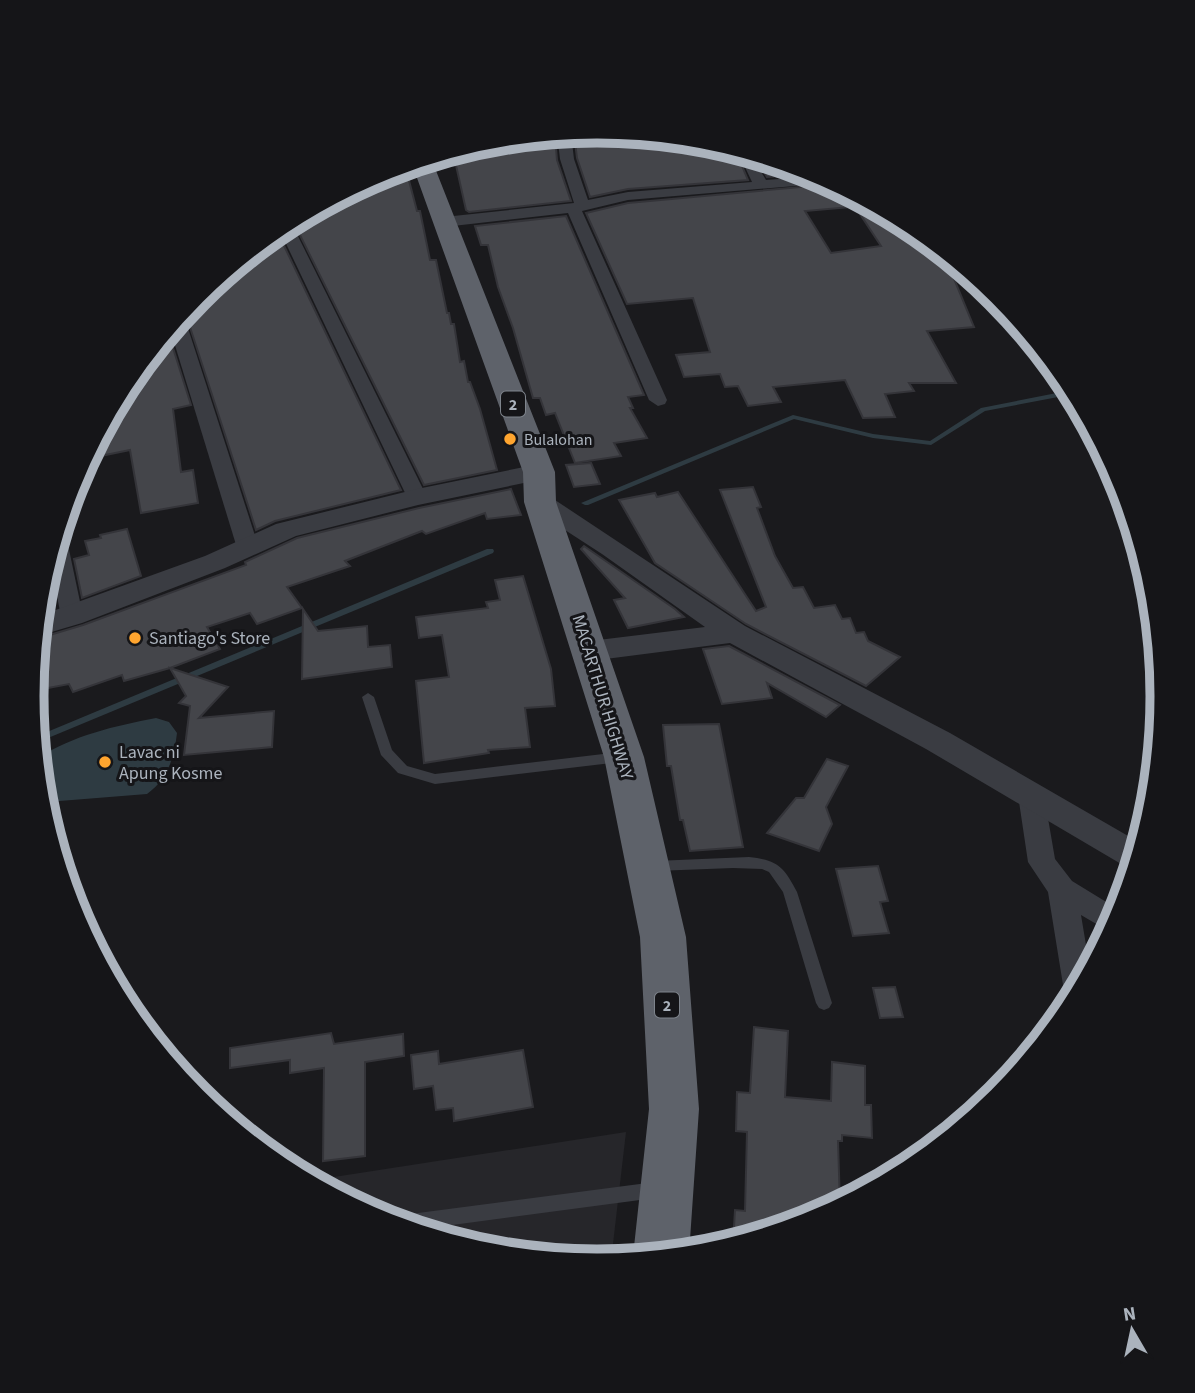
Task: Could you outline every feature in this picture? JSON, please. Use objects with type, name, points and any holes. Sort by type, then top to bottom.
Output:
[{"type":"highway","name":"MACARTHUR HIGHWAY","points":[[425,170],[540,487],[624,757],[663,937],[674,1109],[662,1247]]},
{"type":"street","points":[[565,144],[578,207],[658,400]]},
{"type":"street","points":[[750,165],[761,185]]},
{"type":"street","points":[[444,222],[578,207],[628,196],[801,182]]},
{"type":"street","points":[[290,236],[416,497]]},
{"type":"street","points":[[180,332],[248,548]]},
{"type":"street","points":[[48,623],[248,548],[286,530],[416,497],[540,487],[612,548],[734,633],[938,741],[1128,853]]},
{"type":"street","points":[[61,562],[72,616]]},
{"type":"street","points":[[590,651],[734,633]]},
{"type":"street","points":[[1031,795],[1042,862],[1062,889],[1106,916]]},
{"type":"street","points":[[1062,889],[1076,974]]},
{"type":"lane","points":[[369,696],[386,752],[403,770],[435,779],[624,757]]},
{"type":"lane","points":[[648,867],[721,863],[769,865],[782,876],[790,892],[824,1003]]},
{"type":"lane","points":[[427,1223],[667,1189]]},
{"type":"shaded area","name":"Lavac ni Apung Kosme","points":[[156,718],[169,722],[177,733],[169,767],[160,782],[147,794],[53,801],[47,753],[80,737]]},
{"type":"shaded area","points":[[626,1132],[612,1250],[561,1249],[489,1240],[420,1221],[386,1208],[325,1178]]},
{"type":"building","points":[[556,144],[557,160],[571,201],[469,212],[466,210],[455,162],[489,153]]},
{"type":"building","points":[[575,144],[670,147],[740,162],[748,180],[628,189],[590,197],[577,158]]},
{"type":"building","points":[[762,168],[785,176],[767,177]]},
{"type":"building","points":[[408,177],[417,211],[420,211],[430,260],[436,260],[447,313],[451,324],[454,324],[460,362],[464,361],[468,382],[480,409],[497,470],[424,485],[298,231],[353,200]]},
{"type":"building","points":[[811,186],[854,207],[805,211],[831,253],[881,246],[860,214],[874,217],[950,269],[974,327],[927,331],[956,383],[909,383],[914,391],[885,394],[895,417],[863,418],[845,380],[773,387],[781,402],[748,406],[738,386],[725,387],[720,374],[684,377],[676,355],[710,352],[693,298],[627,304],[586,213],[628,203]]},
{"type":"building","points":[[566,216],[644,395],[628,397],[633,408],[630,408],[647,438],[614,443],[621,456],[575,463],[555,413],[546,415],[540,398],[533,398],[498,287],[488,245],[481,245],[475,226]]},
{"type":"building","points":[[282,242],[401,490],[275,521],[256,530],[189,323],[232,280]]},
{"type":"building","points":[[171,343],[191,405],[173,409],[181,472],[193,470],[198,503],[141,513],[130,450],[99,456],[137,389]]},
{"type":"building","points":[[591,463],[600,484],[574,487],[566,465]]},
{"type":"building","points":[[753,487],[761,507],[757,508],[775,556],[793,588],[803,587],[814,608],[835,605],[842,619],[850,618],[856,633],[864,632],[868,641],[900,657],[866,686],[746,624],[655,563],[619,500],[655,493],[657,497],[678,492],[756,611],[766,607],[720,490]]},
{"type":"building","points":[[511,489],[521,515],[487,519],[485,513],[426,534],[422,531],[345,561],[350,566],[287,587],[302,608],[257,624],[250,613],[207,627],[220,649],[170,668],[124,681],[122,675],[73,692],[69,684],[44,689],[47,636],[246,565],[245,562],[297,538]]},
{"type":"building","points":[[127,529],[141,576],[82,598],[74,559],[89,555],[85,541]]},
{"type":"building","points":[[584,546],[684,617],[628,628],[614,600],[625,598],[581,549]]},
{"type":"building","points":[[523,576],[551,669],[555,706],[525,708],[530,747],[488,750],[489,753],[424,763],[416,681],[449,677],[442,635],[419,638],[416,617],[488,608],[486,602],[500,600],[495,580]]},
{"type":"building","points":[[303,609],[318,631],[367,626],[368,647],[390,645],[392,667],[302,679]]},
{"type":"building","points":[[729,646],[840,705],[826,717],[767,683],[772,698],[722,704],[703,649]]},
{"type":"building","points":[[170,668],[228,687],[199,718],[274,711],[272,747],[184,755],[190,706],[179,703],[186,696]]},
{"type":"building","points":[[719,724],[743,847],[690,851],[683,820],[680,820],[671,766],[667,766],[663,725]]},
{"type":"building","points":[[827,759],[848,766],[826,807],[832,824],[819,851],[767,833],[796,798],[804,798]]},
{"type":"building","points":[[878,866],[888,901],[880,902],[889,933],[853,936],[836,869]]},
{"type":"building","points":[[895,987],[903,1017],[880,1018],[873,988]]},
{"type":"building","points":[[754,1027],[788,1031],[785,1097],[831,1101],[832,1062],[865,1066],[865,1105],[871,1105],[872,1138],[842,1135],[842,1141],[838,1141],[840,1194],[775,1221],[734,1233],[735,1210],[745,1211],[747,1132],[736,1131],[737,1092],[750,1093]]},
{"type":"building","points":[[331,1033],[334,1044],[403,1034],[404,1056],[365,1062],[365,1156],[323,1161],[324,1068],[290,1073],[290,1060],[230,1068],[230,1048]]},
{"type":"building","points":[[523,1050],[533,1107],[454,1121],[453,1108],[436,1110],[433,1086],[414,1089],[411,1055],[438,1051],[439,1064]]},
{"type":"waterway","points":[[585,503],[793,417],[873,436],[931,443],[983,409],[1061,394]]},
{"type":"waterway","points":[[45,736],[490,551]]},
{"type":"place","name":"Bulalohan","points":[[510,439]]},
{"type":"place","name":"Santiago's Store","points":[[135,638]]},
{"type":"place","name":"Lavac ni Apung Kosme","points":[[105,762]]}]
